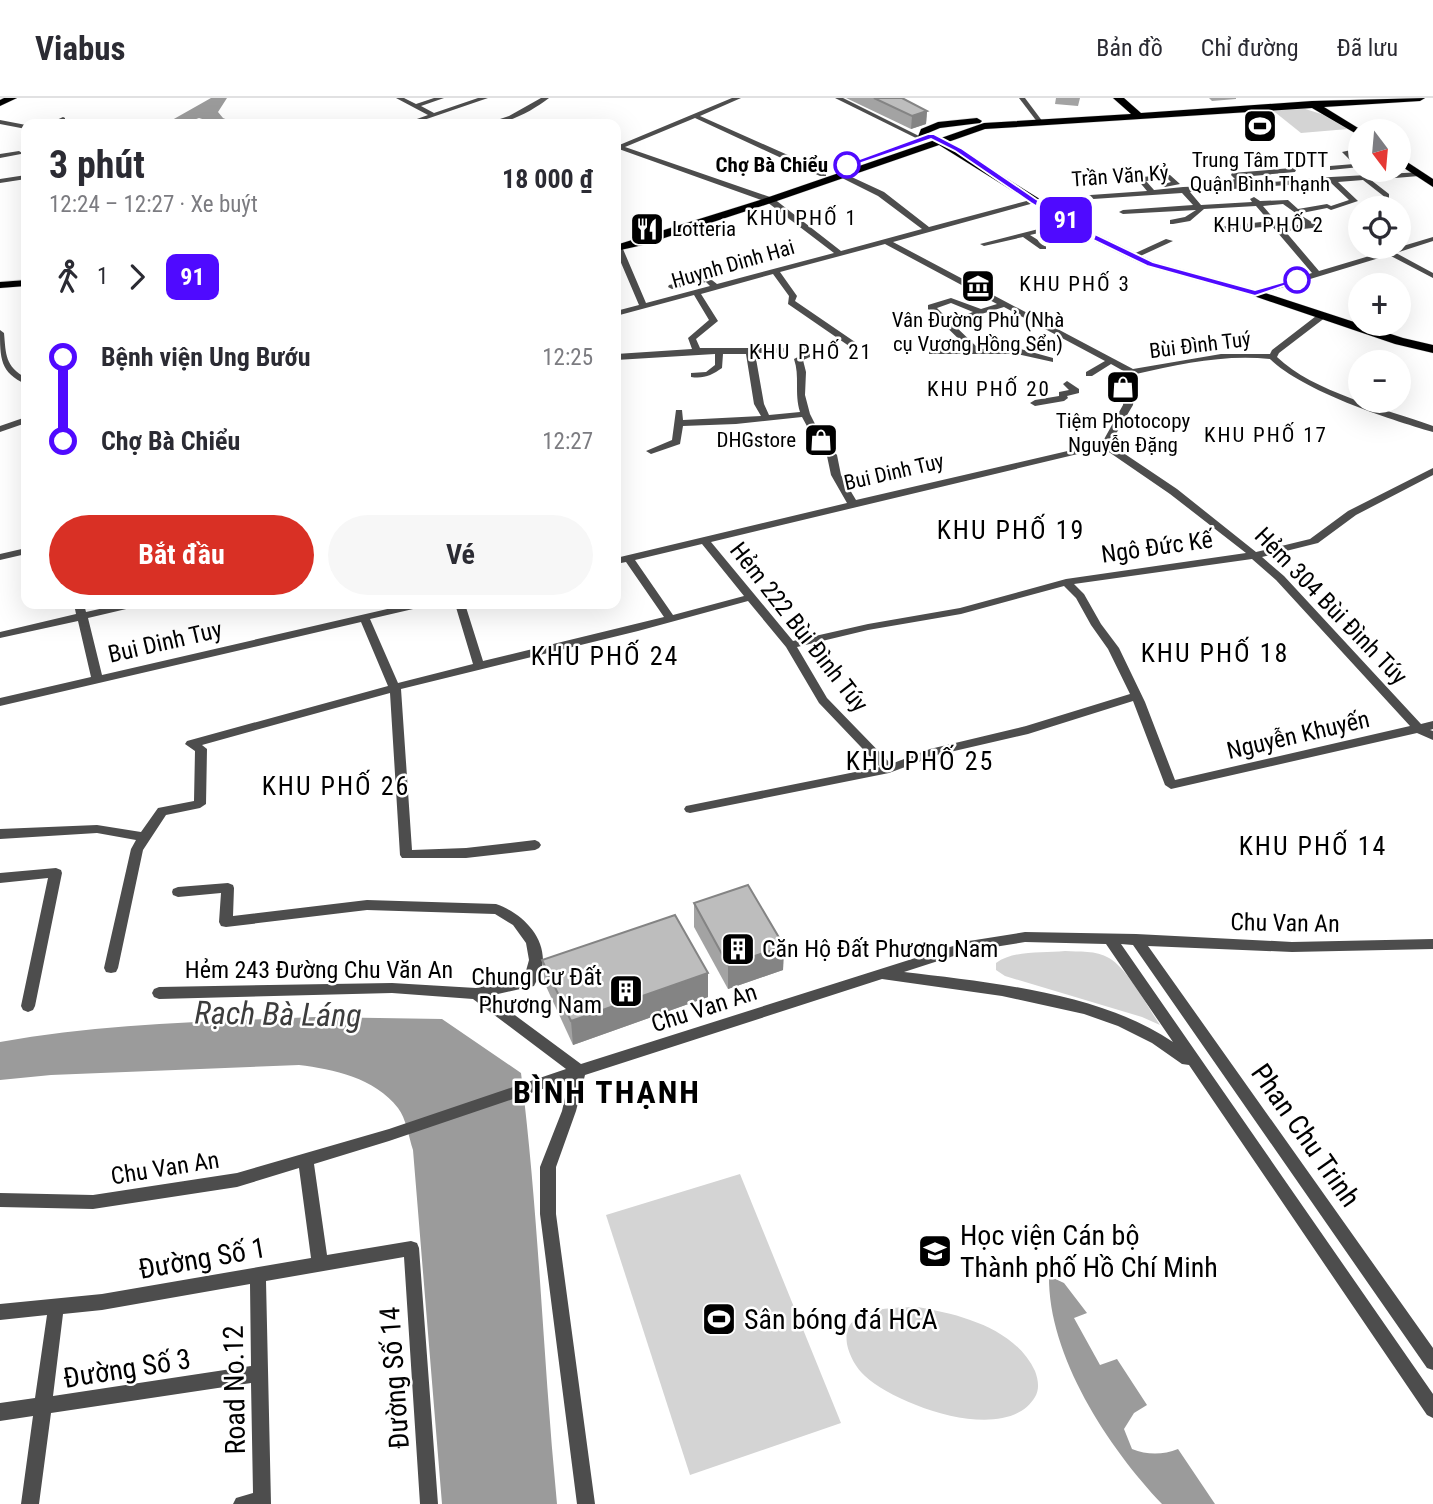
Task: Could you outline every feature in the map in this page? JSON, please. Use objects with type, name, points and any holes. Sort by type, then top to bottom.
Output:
[{"type":"main road","points":[[0,103],[12,98]]},
{"type":"main road","points":[[1118,98],[1141,112]]},
{"type":"main road","points":[[1131,98],[1141,112]]},
{"type":"main road","points":[[1327,102],[1348,98]]},
{"type":"main road","points":[[621,243],[822,174],[983,124],[1141,112],[1420,98]]},
{"type":"main road","points":[[1327,102],[1349,119]]},
{"type":"main road","points":[[1310,103],[1348,125]]},
{"type":"main road","points":[[958,150],[960,139],[983,124]]},
{"type":"main road","points":[[932,140],[970,160],[1070,223],[1150,264],[1323,315],[1348,320]]},
{"type":"main road","points":[[621,244],[770,200],[932,140],[958,150],[970,160]]},
{"type":"main road","points":[[1411,168],[1433,184]]},
{"type":"main road","points":[[0,282],[21,280]]},
{"type":"main road","points":[[1397,336],[1433,349]]},
{"type":"street","points":[[399,98],[434,115]]},
{"type":"street","points":[[415,106],[441,98]]},
{"type":"street","points":[[422,119],[485,98]]},
{"type":"street","points":[[504,119],[546,98]]},
{"type":"street","points":[[621,147],[738,98]]},
{"type":"street","points":[[838,98],[932,140]]},
{"type":"street","points":[[1022,98],[1038,120]]},
{"type":"street","points":[[697,117],[822,174]]},
{"type":"street","points":[[0,122],[21,126]]},
{"type":"street","points":[[621,149],[770,200],[838,252]]},
{"type":"street","points":[[0,156],[19,153]]},
{"type":"street","points":[[1333,168],[1348,166]]},
{"type":"street","points":[[1292,170],[1235,175],[1240,180],[1233,181],[1269,215],[1317,274]]},
{"type":"street","name":"Trần Văn Kỷ","points":[[1411,174],[1419,174]]},
{"type":"street","points":[[843,175],[881,194],[927,229]]},
{"type":"street","points":[[0,181],[21,178]]},
{"type":"street","name":"Trần Văn Kỷ","points":[[1034,201],[1154,188],[1183,189],[1348,178]]},
{"type":"street","points":[[1257,202],[1285,202],[1297,212],[1354,201],[1331,179]]},
{"type":"street","points":[[1370,182],[1386,196]]},
{"type":"street","points":[[1072,197],[1068,189],[1081,188]]},
{"type":"street","points":[[1183,189],[1200,208]]},
{"type":"street","points":[[1123,212],[1200,208],[1283,198],[1279,195]]},
{"type":"street","name":"Huynh Dinh Hai","points":[[643,304],[1034,201]]},
{"type":"street","points":[[1316,201],[1344,215]]},
{"type":"street","points":[[1173,222],[1198,214],[1200,208]]},
{"type":"street","points":[[1246,226],[1238,219],[1269,215]]},
{"type":"street","points":[[1220,229],[1246,226],[1312,226],[1302,218]]},
{"type":"street","points":[[984,244],[1070,223]]},
{"type":"street","points":[[1024,234],[1043,247]]},
{"type":"street","points":[[1411,246],[1433,239]]},
{"type":"street","points":[[884,240],[1132,372],[1128,405],[1105,444]]},
{"type":"street","points":[[1133,256],[1169,241]]},
{"type":"street","points":[[621,254],[643,304]]},
{"type":"street","points":[[1255,293],[1366,259]]},
{"type":"street","points":[[1402,259],[1432,275]]},
{"type":"street","points":[[775,271],[793,296],[791,302],[852,345]]},
{"type":"street","points":[[672,287],[708,279],[715,287]]},
{"type":"street","points":[[696,292],[714,321],[692,338],[697,351]]},
{"type":"street","points":[[975,350],[931,307],[951,300],[981,312]]},
{"type":"street","points":[[621,306],[643,304]]},
{"type":"street","points":[[621,312],[643,304]]},
{"type":"street","points":[[954,321],[1004,304]]},
{"type":"street","points":[[1323,315],[1289,340],[1273,357],[1298,377],[1433,429]]},
{"type":"street","points":[[0,333],[3,363],[8,372],[21,378]]},
{"type":"street","points":[[806,348],[806,358],[798,359],[803,371],[800,386],[803,414],[812,425],[821,446],[832,454],[836,475],[852,502]]},
{"type":"street","points":[[621,357],[782,349]]},
{"type":"street","points":[[694,375],[708,374],[719,366],[719,351]]},
{"type":"street","points":[[750,351],[759,404],[765,417]]},
{"type":"street","points":[[932,352],[1017,351],[1050,360]]},
{"type":"street","name":"Bùi Đình Tuý","points":[[1132,372],[1160,365],[1248,355],[1273,357]]},
{"type":"street","points":[[1089,374],[1111,361]]},
{"type":"street","points":[[1035,403],[1064,398],[1062,394],[1076,391],[1068,384]]},
{"type":"street","points":[[651,451],[677,442],[679,412]]},
{"type":"street","points":[[678,423],[736,421],[803,414]]},
{"type":"street","points":[[0,429],[21,422]]},
{"type":"street","name":"Bui Dinh Tuy","points":[[621,560],[705,541],[852,502],[1105,444]]},
{"type":"street","name":"Hẻm 304 Bùi Đình Túy","points":[[1105,444],[1170,487],[1255,555],[1280,578],[1419,729]]},
{"type":"street","name":"Ngô Đức Kế","points":[[790,645],[868,627],[961,611],[1066,582],[1255,555],[1314,541],[1352,513],[1433,471]]},
{"type":"street","name":"Hẻm 222 Bùi Đình Túy","points":[[705,541],[790,645],[822,700],[888,769]]},
{"type":"street","points":[[0,557],[21,552]]},
{"type":"street","points":[[629,558],[670,618]]},
{"type":"street","points":[[690,809],[888,769],[934,752],[1028,730],[1136,696],[1112,648],[1080,596],[1066,582]]},
{"type":"street","points":[[111,968],[137,849],[142,837],[162,811],[200,803],[201,749],[191,744],[464,669],[579,643],[751,597]]},
{"type":"street","name":"Bui Dinh Tuy","points":[[0,702],[400,609]]},
{"type":"street","points":[[462,609],[479,666]]},
{"type":"street","points":[[0,635],[80,610],[97,679]]},
{"type":"street","points":[[364,617],[395,689],[406,855],[466,853],[535,845]]},
{"type":"street","name":"Nguyễn Khuyến","points":[[1136,696],[1171,785],[1433,724]]},
{"type":"street","points":[[1419,729],[1433,736]]},
{"type":"street","points":[[0,834],[97,829],[142,837]]},
{"type":"street","points":[[0,878],[55,873],[28,1006]]},
{"type":"street","points":[[178,892],[228,888],[226,922],[367,905],[496,909],[512,915],[530,937],[537,961],[529,982],[475,994]]},
{"type":"street","name":"Chu Van An","points":[[0,1200],[93,1202],[237,1180],[389,1135],[551,1080],[969,946],[1025,937],[1109,937],[1292,947],[1433,944]]},
{"type":"street","name":"Phan Chu Trinh","points":[[1109,937],[1433,1409]]},
{"type":"street","name":"Phan Chu Trinh","points":[[1136,939],[1433,1362]]},
{"type":"street","name":"Phan Chu Trinh","points":[[881,974],[1014,992],[1075,1008],[1136,1027],[1171,1046],[1200,1071]]},
{"type":"street","name":"Hẻm 243 Đường Chu Văn An","points":[[159,993],[392,988],[475,994],[579,1071]]},
{"type":"street","points":[[579,1071],[569,1111],[548,1167],[548,1214],[586,1504]]},
{"type":"street","points":[[306,1161],[320,1264]]},
{"type":"street","points":[[1291,1203],[1316,1196]]},
{"type":"street","name":"Đường Số 1","points":[[0,1312],[102,1302],[411,1248]]},
{"type":"street","name":"Đường Số 14","points":[[411,1248],[429,1504]]},
{"type":"street","name":"Road No.12","points":[[258,1276],[262,1502]]},
{"type":"street","points":[[30,1504],[56,1306]]},
{"type":"street","name":"Đường Số 3","points":[[0,1412],[261,1373]]},
{"type":"street","points":[[242,1504],[262,1502]]},
{"type":"shaded area","points":[[211,98],[227,98],[218,112],[225,119],[174,119]]},
{"type":"shaded area","points":[[1302,108],[1331,117],[1348,129],[1301,133],[1271,109]]},
{"type":"shaded area","points":[[1065,951],[1099,954],[1116,963],[1130,979],[1160,1025],[1142,1017],[1005,976],[996,970],[996,963],[1011,956]]},
{"type":"shaded area","name":"Rạch Bà Láng","points":[[315,1017],[442,1019],[521,1073],[557,1504],[442,1504],[413,1150],[401,1112],[378,1089],[339,1072],[299,1065],[51,1075],[0,1080],[0,1042],[117,1027]]},
{"type":"shaded area","name":"Sân bóng đá HCA","points":[[740,1174],[841,1423],[690,1475],[606,1215]]},
{"type":"shaded area","points":[[1049,1276],[1064,1283],[1087,1313],[1074,1318],[1100,1365],[1117,1359],[1147,1405],[1134,1413],[1124,1429],[1132,1449],[1155,1454],[1178,1449],[1215,1504],[1162,1504],[1121,1456],[1085,1399],[1070,1368],[1051,1306]]},
{"type":"shaded area","points":[[917,1307],[968,1319],[1000,1334],[1014,1344],[1026,1356],[1035,1371],[1038,1391],[1035,1397],[1021,1411],[1001,1418],[977,1420],[925,1408],[880,1387],[865,1376],[851,1357],[847,1344],[847,1332],[852,1322],[860,1316],[883,1309]]},
{"type":"building","points":[[874,98],[902,98],[927,111],[912,116]]},
{"type":"building","points":[[748,885],[784,946],[728,965],[694,903]]},
{"type":"building","points":[[675,915],[708,973],[571,1021],[542,960]]},
{"type":"bus line","name":"91","points":[[847,165],[931,136],[958,150],[1092,236],[1150,264],[1255,293],[1297,280]]},
{"type":"place","name":"Trung Tâm TDTT Quận Bình Thạnh","points":[[1260,126]]},
{"type":"place","name":"Chợ Bà Chiểu","points":[[847,165]]},
{"type":"place","name":"Lotteria","points":[[647,229]]},
{"type":"place","name":"Vân Đường Phủ (Nhà cụ Vương Hồng Sển)","points":[[978,286]]},
{"type":"place","name":"Tiệm Photocopy Nguyễn Đặng","points":[[1123,387]]},
{"type":"place","name":"DHGstore","points":[[821,440]]},
{"type":"place","name":"Căn Hộ Đất Phương Nam","points":[[738,949]]},
{"type":"place","name":"Chung Cư Đất Phương Nam","points":[[626,991]]},
{"type":"place","name":"Học viện Cán bộ Thành phố Hồ Chí Minh","points":[[935,1251]]},
{"type":"place","name":"Sân bóng đá HCA","points":[[719,1319]]},
{"type":"district","name":"KHU PHỐ 1","points":[[802,218]]},
{"type":"district","name":"KHU PHỐ 2","points":[[1269,225]]},
{"type":"district","name":"KHU PHỐ 3","points":[[1075,284]]},
{"type":"district","name":"KHU PHỐ 21","points":[[811,352]]},
{"type":"district","name":"KHU PHỐ 20","points":[[989,389]]},
{"type":"district","name":"KHU PHỐ 17","points":[[1266,435]]},
{"type":"district","name":"KHU PHỐ 19","points":[[1011,530]]},
{"type":"district","name":"KHU PHỐ 18","points":[[1215,653]]},
{"type":"district","name":"KHU PHỐ 24","points":[[605,656]]},
{"type":"district","name":"KHU PHỐ 25","points":[[920,761]]},
{"type":"district","name":"KHU PHỐ 26","points":[[336,786]]},
{"type":"district","name":"KHU PHỐ 14","points":[[1313,846]]},
{"type":"district","name":"BÌNH THẠNH","points":[[607,1092]]}]
